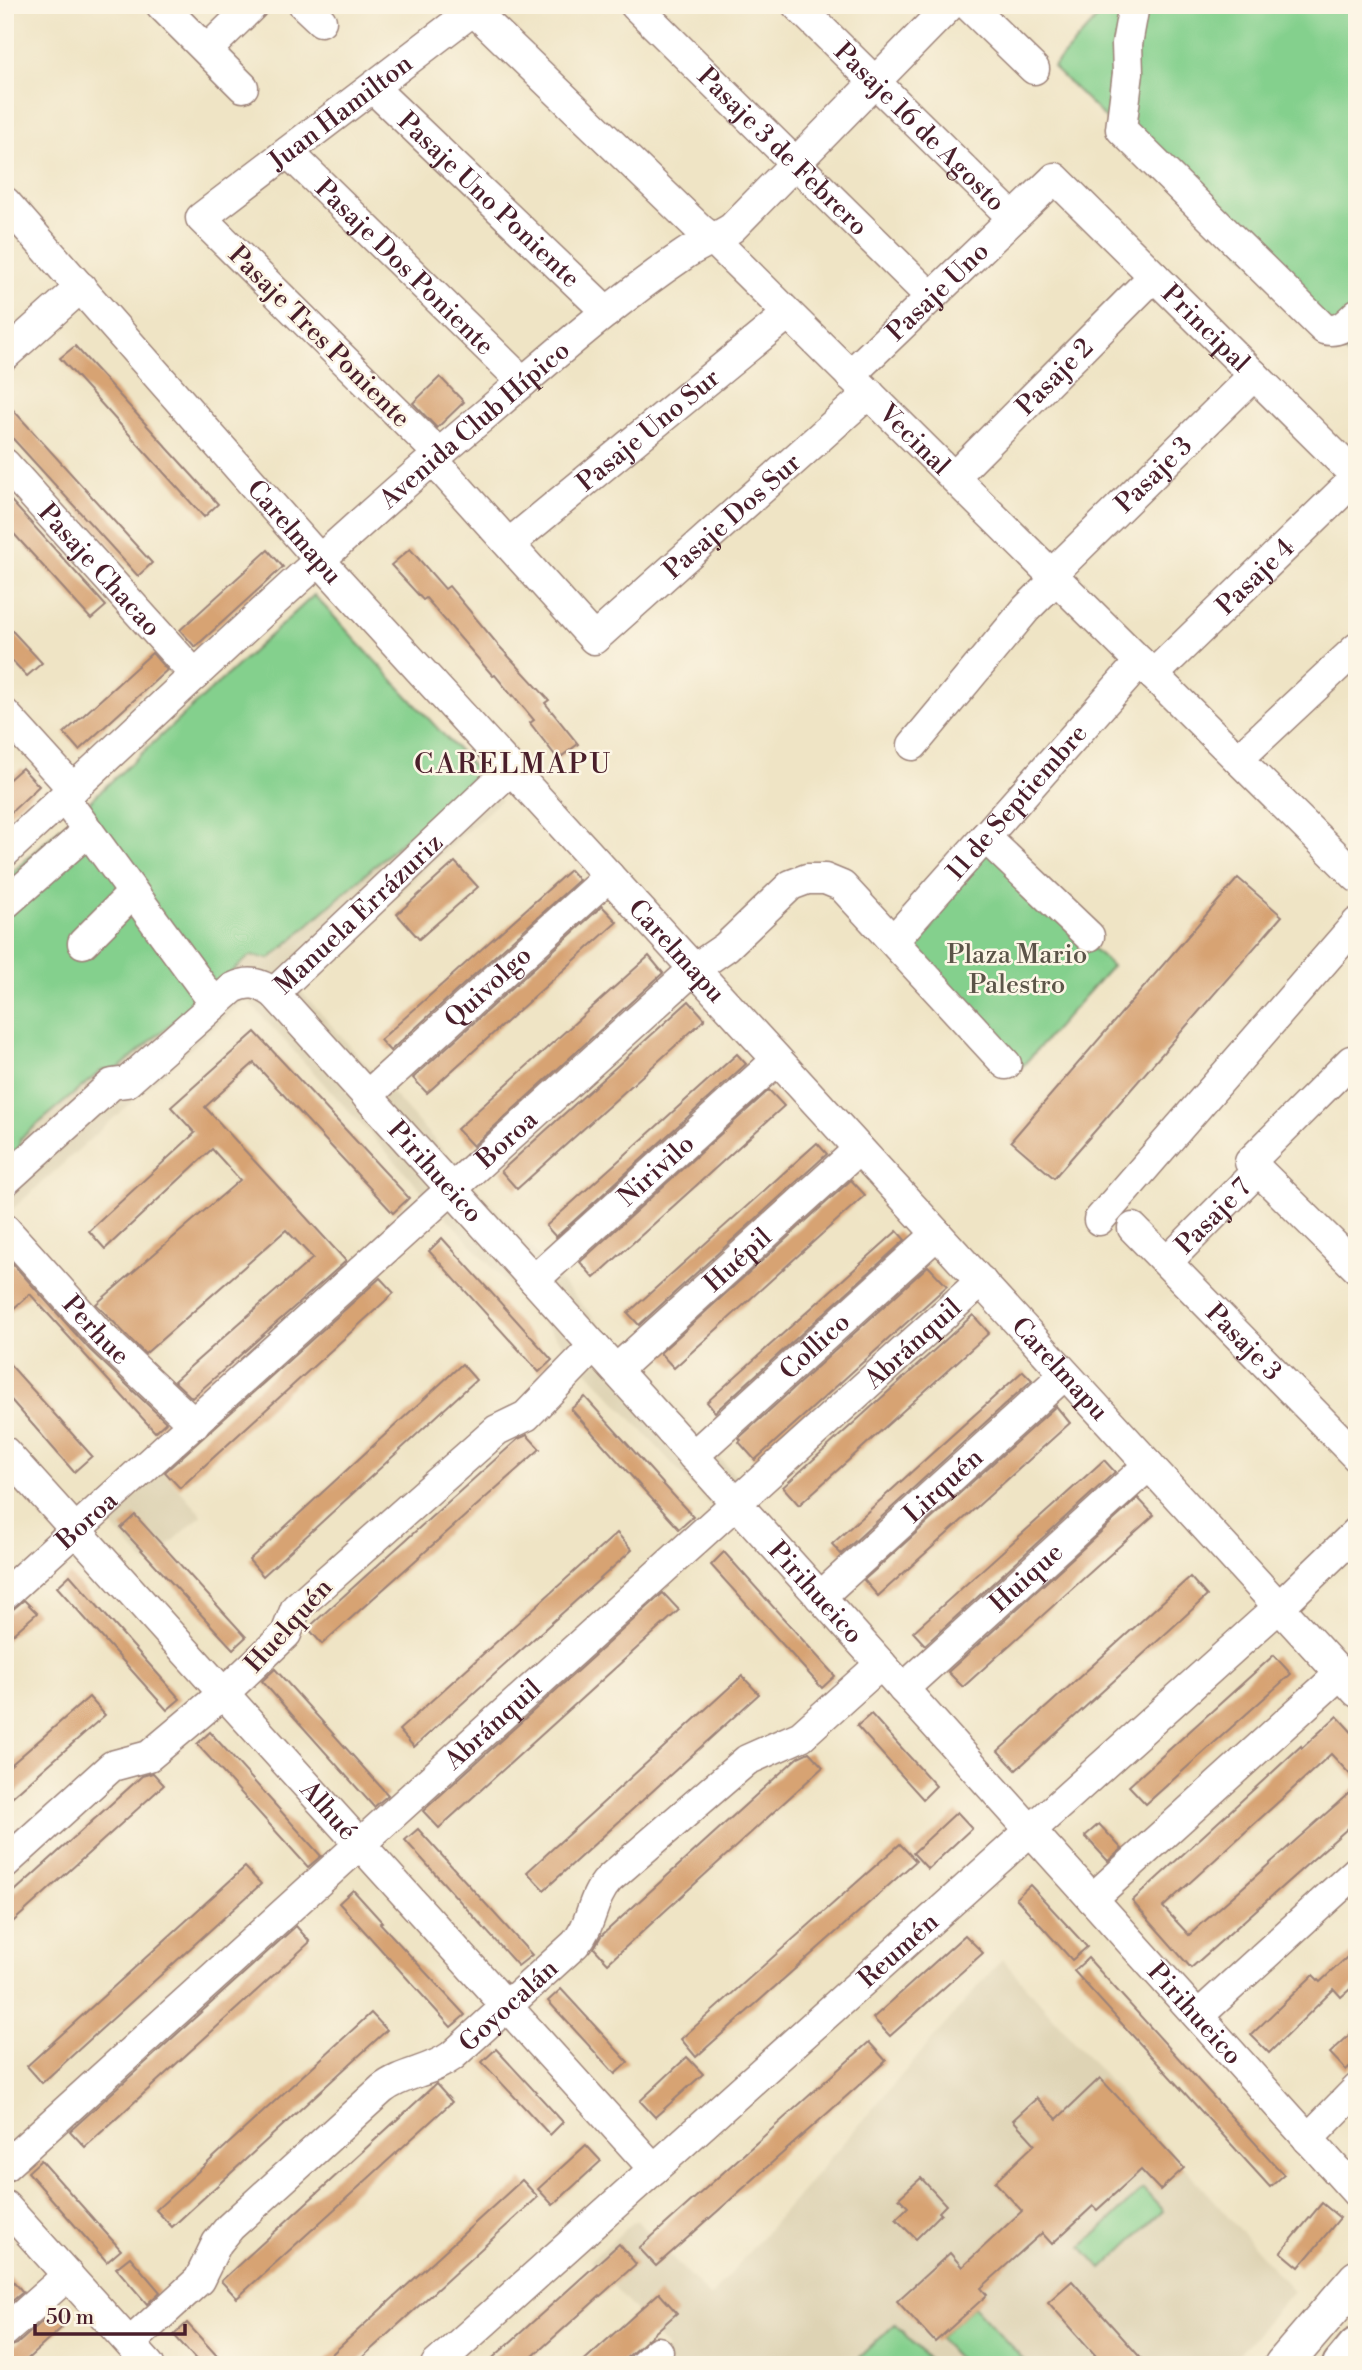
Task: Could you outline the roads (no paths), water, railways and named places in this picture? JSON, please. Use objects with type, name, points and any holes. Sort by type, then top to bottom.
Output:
[{"type":"highway","points":[[1342,2365],[1357,2347]]},
{"type":"main road","points":[[1283,2365],[1357,2278]]},
{"type":"street","points":[[161,5],[243,87]]},
{"type":"street","points":[[206,50],[253,5]]},
{"type":"street","name":"Pasaje 3 de Febrero","points":[[635,5],[931,297]]},
{"type":"street","name":"Pasaje 16 de Agosto","points":[[797,5],[1013,218]]},
{"type":"street","name":"Avenida Club Hípico","points":[[5,852],[319,559],[435,456],[607,312],[687,253],[732,228],[950,5]]},
{"type":"street","points":[[968,5],[1034,69]]},
{"type":"street","points":[[1134,5],[1121,129],[1324,329],[1331,331],[1344,327],[1357,314]]},
{"type":"street","name":"Juan Hamilton","points":[[201,218],[373,88],[474,7]]},
{"type":"street","name":"Vecinal","points":[[474,7],[714,240],[1238,759],[1353,866]]},
{"type":"street","name":"Pasaje Uno Poniente","points":[[373,88],[607,312]]},
{"type":"street","name":"Pasaje Dos Poniente","points":[[288,152],[523,382]]},
{"type":"street","name":"Pasaje Uno","points":[[859,384],[931,297],[1055,178]]},
{"type":"street","name":"Principal","points":[[1055,178],[1357,477]]},
{"type":"street","name":"Carelmapu","points":[[5,202],[319,559],[1348,1683]]},
{"type":"street","name":"Pasaje Tres Poniente","points":[[201,218],[435,456],[594,639]]},
{"type":"street","name":"Pasaje 2","points":[[954,477],[1154,276]]},
{"type":"street","points":[[5,355],[81,287]]},
{"type":"street","name":"Pasaje Uno Sur","points":[[509,544],[788,314]]},
{"type":"street","name":"Pasaje 3","points":[[913,745],[1054,577],[1254,375]]},
{"type":"street","name":"Pasaje Dos Sur","points":[[594,639],[859,384]]},
{"type":"street","name":"Pasaje Chacao","points":[[5,464],[195,675]]},
{"type":"street","name":"Pasaje 4","points":[[1146,668],[1357,477]]},
{"type":"street","points":[[1238,759],[1357,649]]},
{"type":"street","name":"11 de Septiembre","points":[[893,941],[985,837],[1146,668]]},
{"type":"street","points":[[5,714],[69,793],[88,831],[215,1004]]},
{"type":"street","name":"Manuela Errázuriz","points":[[5,1181],[113,1084],[127,1082],[233,988],[248,982],[261,985],[274,993],[511,769]]},
{"type":"street","points":[[6,903],[88,831]]},
{"type":"street","points":[[985,837],[1089,936]]},
{"type":"street","name":"Quivolgo","points":[[367,1096],[609,876]]},
{"type":"street","name":"Boroa","points":[[5,1594],[694,969],[726,947],[791,885],[807,879],[825,879],[842,886],[1006,1064]]},
{"type":"street","points":[[83,943],[133,893]]},
{"type":"street","points":[[1099,1220],[1357,923]]},
{"type":"street","name":"Pirihueico","points":[[274,993],[1357,2193]]},
{"type":"street","name":"Pasaje 7","points":[[1167,1262],[1352,1056]]},
{"type":"street","name":"Nirivilo","points":[[534,1280],[777,1060]]},
{"type":"street","name":"Huépil","points":[[616,1370],[859,1149]]},
{"type":"street","points":[[1254,1166],[1357,1268]]},
{"type":"street","name":"Pasaje 3","points":[[1133,1228],[1357,1457]]},
{"type":"street","name":"Perhue","points":[[5,1229],[102,1336],[194,1424]]},
{"type":"street","name":"Collico","points":[[693,1455],[937,1234]]},
{"type":"street","name":"Abránquil","points":[[5,2166],[981,1281]]},
{"type":"street","name":"Huelquén","points":[[5,1863],[112,1766],[149,1756],[224,1693],[286,1634],[296,1608],[496,1430],[526,1416],[593,1346]]},
{"type":"street","name":"Lirquén","points":[[820,1597],[1065,1374]]},
{"type":"street","name":"Alhué","points":[[5,1452],[654,2169]]},
{"type":"street","name":"Huique","points":[[903,1689],[1149,1465]]},
{"type":"street","name":"Reumén","points":[[436,2365],[1279,1607],[1357,1532]]},
{"type":"street","name":"Goyocalán","points":[[139,2354],[199,2280],[217,2243],[230,2227],[382,2089],[395,2080],[444,2062],[580,1939],[597,1893],[609,1879],[747,1760],[801,1736],[881,1664]]},
{"type":"street","points":[[1092,1899],[1348,1683]]},
{"type":"street","points":[[1198,2016],[1357,1871]]},
{"type":"street","points":[[1308,2139],[1357,2089]]},
{"type":"street","points":[[5,2206],[139,2354]]},
{"type":"street","points":[[5,2331],[68,2275]]},
{"type":"district","name":"CARELMAPU","points":[[513,763]]},
{"type":"park label","name":"Plaza Mario Palestro","points":[[1017,969]]}]
